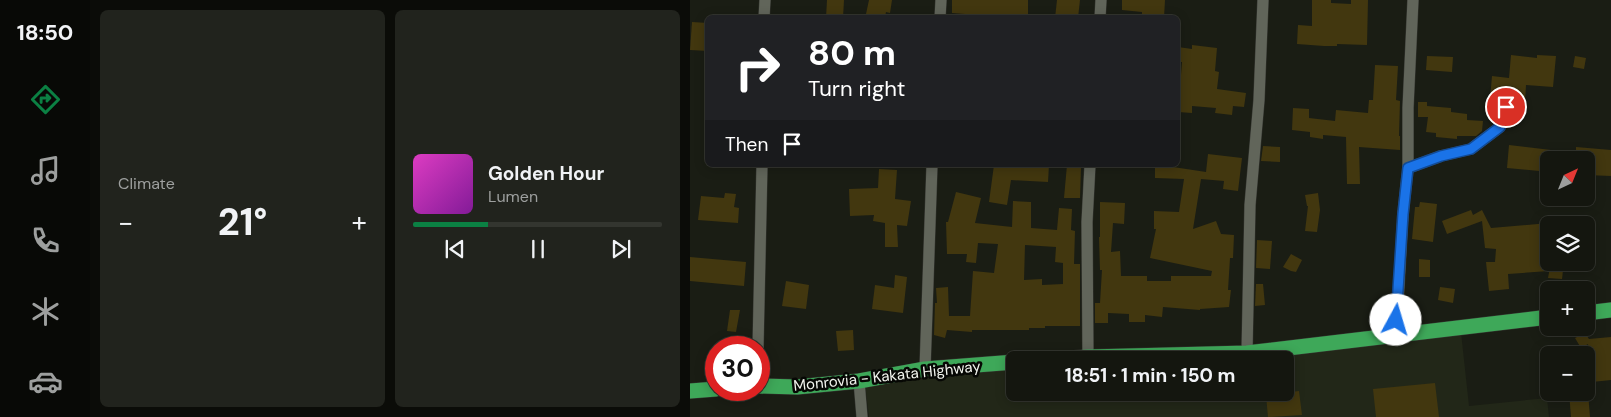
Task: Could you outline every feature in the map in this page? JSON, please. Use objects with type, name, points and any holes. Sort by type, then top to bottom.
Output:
[{"type":"highway","points":[[1595,312],[1611,310]]},
{"type":"highway","points":[[1264,351],[1540,318]]},
{"type":"highway","name":"Monrovia - Kakata Highway","points":[[770,386],[797,387],[859,380],[925,369],[1006,363]]},
{"type":"highway","points":[[690,391],[705,390]]},
{"type":"street","points":[[764,15],[765,0]]},
{"type":"street","points":[[940,15],[941,0]]},
{"type":"street","points":[[1100,15],[1101,0]]},
{"type":"street","points":[[1247,351],[1250,204],[1259,100],[1263,0]]},
{"type":"street","points":[[1394,336],[1408,168],[1408,108],[1414,0]]},
{"type":"street","points":[[1408,168],[1441,156],[1471,149],[1500,127],[1506,107]]},
{"type":"street","points":[[758,336],[762,167]]},
{"type":"street","points":[[925,369],[932,167]]},
{"type":"street","points":[[1088,351],[1087,222],[1090,167]]},
{"type":"street","points":[[859,380],[862,417]]},
{"type":"shaded area","points":[[1460,323],[1469,406],[1540,399],[1540,401],[1547,401],[1549,417],[869,417],[865,384],[1006,370],[1006,401],[1294,401],[1294,351],[1188,351]]},
{"type":"building","points":[[827,0],[844,0],[843,15],[826,15]]},
{"type":"building","points":[[869,0],[892,0],[890,13],[886,12],[885,15],[866,14]]},
{"type":"building","points":[[952,0],[1028,0],[1028,15],[965,15],[952,13]]},
{"type":"building","points":[[1057,0],[1080,0],[1078,15],[1055,15]]},
{"type":"building","points":[[1122,0],[1165,0],[1164,15],[1142,15],[1142,12],[1122,10]]},
{"type":"building","points":[[1312,0],[1331,0],[1331,3],[1351,4],[1351,0],[1368,0],[1367,45],[1337,44],[1337,46],[1324,46],[1297,44],[1298,25],[1312,26]]},
{"type":"building","points":[[692,22],[705,23],[705,51],[690,50]]},
{"type":"building","points":[[1192,45],[1217,48],[1215,71],[1219,72],[1217,89],[1246,93],[1244,107],[1233,106],[1232,115],[1215,113],[1216,108],[1192,106],[1192,113],[1180,112],[1182,62],[1180,62],[1180,47],[1192,49]]},
{"type":"building","points":[[1511,55],[1537,58],[1537,55],[1556,56],[1553,87],[1526,85],[1525,102],[1490,99],[1492,76],[1509,78]]},
{"type":"building","points":[[1427,56],[1453,57],[1452,72],[1426,70]]},
{"type":"building","points":[[1575,56],[1586,58],[1584,69],[1573,67]]},
{"type":"building","points":[[1375,65],[1398,66],[1396,100],[1400,101],[1400,150],[1359,147],[1360,184],[1347,184],[1346,137],[1323,135],[1323,139],[1310,137],[1310,132],[1292,130],[1293,108],[1309,109],[1309,118],[1335,121],[1336,110],[1368,113],[1369,100],[1373,100]]},
{"type":"building","points":[[1418,102],[1427,102],[1427,106],[1451,108],[1451,112],[1467,114],[1467,120],[1483,121],[1482,131],[1476,136],[1457,136],[1457,139],[1436,137],[1436,133],[1426,132],[1428,117],[1418,117]]},
{"type":"building","points":[[1509,145],[1551,150],[1540,151],[1540,171],[1507,168]]},
{"type":"building","points":[[1263,146],[1280,147],[1280,162],[1261,161]]},
{"type":"building","points":[[1576,147],[1611,150],[1611,176],[1595,175],[1595,151],[1576,151]]},
{"type":"building","points":[[1208,154],[1242,158],[1238,191],[1223,189],[1224,181],[1201,179],[1193,229],[1216,221],[1221,234],[1234,235],[1233,258],[1230,258],[1228,290],[1231,290],[1229,307],[1200,310],[1163,307],[1162,317],[1145,315],[1145,322],[1129,322],[1129,314],[1108,313],[1108,323],[1095,323],[1095,303],[1100,303],[1102,270],[1100,270],[1099,237],[1100,202],[1125,203],[1124,224],[1113,223],[1111,252],[1120,251],[1121,276],[1147,276],[1147,281],[1171,281],[1171,276],[1211,276],[1212,271],[1150,258],[1156,229],[1154,229],[1154,211],[1179,212],[1184,179],[1155,178],[1155,167],[1173,167],[1206,172]]},
{"type":"building","points":[[994,167],[1049,167],[1048,182],[1011,180],[1007,205],[989,202]]},
{"type":"building","points":[[1067,167],[1081,167],[1080,198],[1064,198]]},
{"type":"building","points":[[879,169],[897,170],[895,199],[911,201],[907,226],[897,225],[898,247],[885,247],[885,223],[873,221],[874,215],[850,216],[849,189],[878,188]]},
{"type":"building","points":[[956,192],[981,198],[975,223],[1012,227],[1013,201],[1031,202],[1031,228],[1057,230],[1059,208],[1072,209],[1071,230],[1075,231],[1074,264],[1080,264],[1080,326],[1045,326],[1045,328],[1029,328],[1029,330],[972,330],[972,332],[947,330],[945,338],[934,335],[935,303],[937,303],[936,288],[948,287],[949,316],[970,316],[973,271],[994,273],[998,244],[978,243],[976,263],[966,262],[967,254],[947,254],[946,222],[948,222]],"holes":[[[1025,245],[1056,247],[1055,262],[1063,263],[1063,284],[1042,285],[1042,279],[1024,280]]]},
{"type":"building","points":[[725,193],[736,194],[734,207],[739,208],[738,223],[698,220],[701,196],[724,198]]},
{"type":"building","points":[[1318,193],[1320,210],[1317,232],[1305,231],[1308,206],[1305,195]]},
{"type":"building","points":[[1420,202],[1437,204],[1433,242],[1412,239],[1415,207],[1419,207]]},
{"type":"building","points":[[1471,210],[1473,215],[1482,210],[1491,228],[1540,224],[1540,271],[1549,271],[1508,274],[1509,289],[1489,291],[1486,262],[1495,262],[1496,249],[1485,248],[1482,221],[1447,234],[1442,221]]},
{"type":"building","points":[[1257,240],[1272,241],[1270,269],[1256,268]]},
{"type":"building","points":[[1291,254],[1302,260],[1296,272],[1283,267]]},
{"type":"building","points":[[690,257],[746,262],[744,286],[690,281]]},
{"type":"building","points":[[1419,259],[1430,260],[1430,277],[1419,277]]},
{"type":"building","points":[[1549,271],[1563,271],[1562,279],[1548,278]]},
{"type":"building","points":[[895,275],[907,277],[903,313],[872,309],[875,285],[894,288]]},
{"type":"building","points":[[786,281],[809,285],[806,309],[782,306]]},
{"type":"building","points":[[1256,284],[1263,284],[1265,305],[1255,306]]},
{"type":"building","points":[[1440,287],[1455,289],[1453,303],[1438,300]]},
{"type":"building","points":[[730,310],[740,310],[736,332],[727,331]]},
{"type":"building","points":[[853,330],[854,350],[838,351],[836,331]]},
{"type":"building","points":[[1579,336],[1587,336],[1589,339],[1611,337],[1611,380],[1595,382],[1595,346],[1588,346],[1588,344],[1580,346],[1575,338]]},
{"type":"building","points":[[1435,383],[1439,417],[1376,417],[1373,389]]},
{"type":"building","points":[[1299,391],[1302,415],[1268,417],[1267,401],[1294,401],[1294,392]]},
{"type":"building","points":[[1570,401],[1589,401],[1590,417],[1571,417]]},
{"type":"route","points":[[1396,320],[1408,168],[1441,156],[1471,149],[1500,127],[1506,107]]}]
